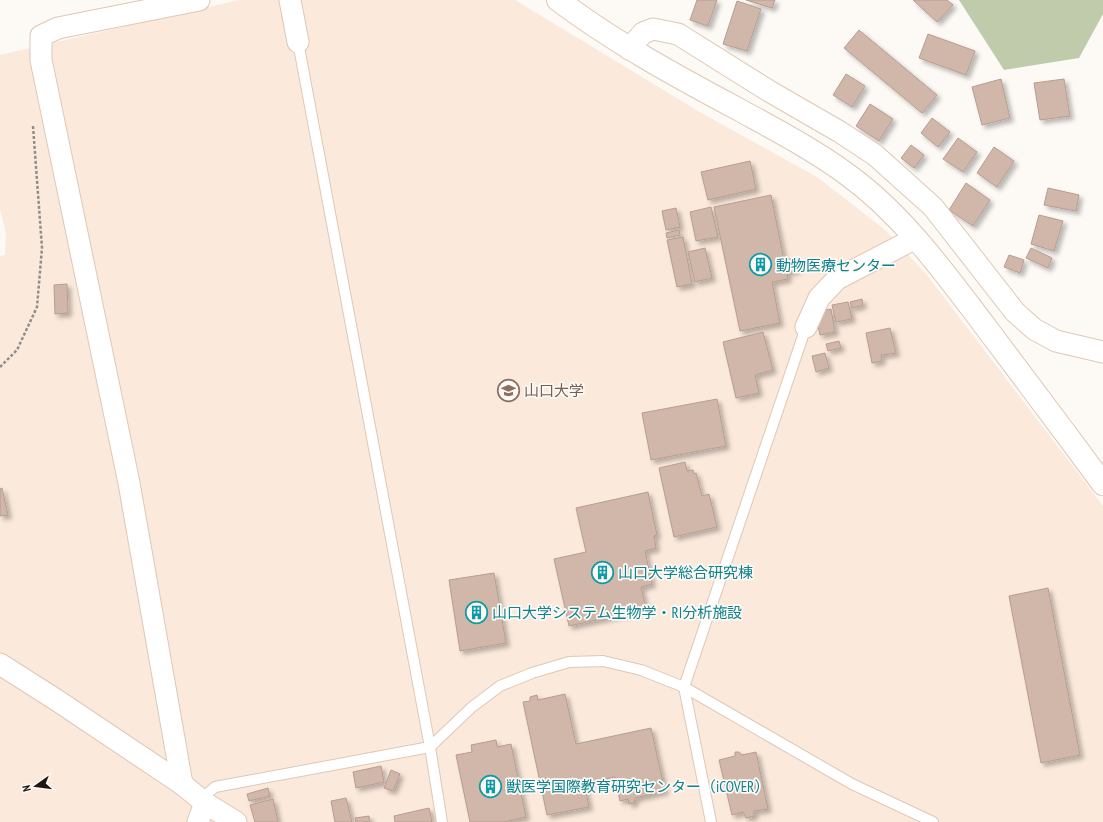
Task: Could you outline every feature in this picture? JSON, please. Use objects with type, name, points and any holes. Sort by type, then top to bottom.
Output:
[{"type":"street","points":[[182,784],[129,483],[41,60],[41,36],[58,28],[199,0]]},
{"type":"street","points":[[290,0],[298,42]]},
{"type":"street","points":[[558,0],[591,25],[629,49],[813,151],[848,175],[884,205],[916,238],[959,292],[1103,484]]},
{"type":"street","points":[[629,49],[643,33],[654,29],[678,34],[769,91],[840,132],[875,155],[932,207],[1015,312],[1034,329],[1056,340],[1103,352]]},
{"type":"street","points":[[806,327],[819,298],[837,279],[916,238]]},
{"type":"street","points":[[0,664],[182,784],[201,812],[236,822]]},
{"type":"lane","points":[[298,42],[430,747],[442,822]]},
{"type":"lane","points":[[712,822],[684,687],[806,327]]},
{"type":"lane","points":[[201,812],[208,793],[215,787],[430,747],[472,707],[500,686],[532,673],[569,662],[603,661],[641,670],[684,687],[852,784],[933,822]]},
{"type":"path","points":[[0,367],[17,350],[36,307],[42,248],[33,125]]},
{"type":"shaded area","name":"山口大学","points":[[239,0],[515,0],[703,114],[817,177],[884,229],[927,275],[1103,506],[1103,822],[0,822],[0,256],[5,255],[6,233],[0,209],[0,55]]},
{"type":"green space","points":[[959,0],[1103,0],[1103,14],[1079,58],[1004,70]]},
{"type":"building","points":[[697,0],[717,0],[708,26],[690,20]]},
{"type":"building","points":[[746,0],[775,0],[772,8]]},
{"type":"building","points":[[913,0],[947,0],[953,5],[937,22]]},
{"type":"building","points":[[737,1],[761,9],[747,51],[723,44]]},
{"type":"building","points":[[859,30],[937,95],[922,113],[844,48]]},
{"type":"building","points":[[928,34],[975,51],[966,75],[919,58]]},
{"type":"building","points":[[846,74],[865,86],[852,107],[833,95]]},
{"type":"building","points":[[1001,79],[1010,118],[982,125],[972,87]]},
{"type":"building","points":[[1064,79],[1070,116],[1040,120],[1034,83]]},
{"type":"building","points":[[870,104],[893,119],[879,141],[856,126]]},
{"type":"building","points":[[932,118],[950,132],[938,147],[921,133]]},
{"type":"building","points":[[958,138],[977,152],[963,172],[943,159]]},
{"type":"building","points":[[911,145],[924,155],[914,168],[901,158]]},
{"type":"building","points":[[994,147],[1014,161],[997,187],[977,173]]},
{"type":"building","points":[[750,161],[756,189],[708,200],[701,172]]},
{"type":"building","points":[[966,183],[990,200],[973,226],[949,210]]},
{"type":"building","points":[[1048,188],[1079,195],[1076,211],[1044,205]]},
{"type":"building","name":"動物医療センター","points":[[771,195],[784,260],[795,258],[797,270],[787,272],[788,279],[772,282],[780,323],[740,331],[714,207]]},
{"type":"building","points":[[711,207],[718,237],[696,241],[690,212]]},
{"type":"building","points":[[676,208],[680,227],[666,230],[662,211]]},
{"type":"building","points":[[1039,215],[1063,221],[1054,251],[1031,244]]},
{"type":"building","points":[[679,230],[680,235],[667,238],[666,233]]},
{"type":"building","points":[[683,237],[692,284],[677,287],[667,240]]},
{"type":"building","points":[[705,248],[712,278],[695,282],[688,252]]},
{"type":"building","points":[[1031,248],[1052,258],[1048,268],[1026,258]]},
{"type":"building","points":[[1009,255],[1024,260],[1020,273],[1004,267]]},
{"type":"building","points":[[67,284],[68,313],[55,314],[54,285]]},
{"type":"building","points":[[862,299],[863,305],[852,308],[850,302]]},
{"type":"building","points":[[848,302],[852,319],[836,322],[832,305]]},
{"type":"building","points":[[831,309],[835,332],[820,335],[815,312]]},
{"type":"building","points":[[890,328],[896,353],[881,355],[882,361],[872,363],[866,333]]},
{"type":"building","points":[[763,332],[773,370],[755,375],[759,393],[736,398],[723,342]]},
{"type":"building","points":[[839,341],[841,348],[828,351],[826,344]]},
{"type":"building","points":[[825,353],[829,368],[816,372],[812,356]]},
{"type":"building","points":[[717,399],[726,446],[651,460],[642,413]]},
{"type":"building","points":[[685,462],[687,471],[693,470],[694,474],[696,473],[702,496],[709,494],[717,527],[674,537],[659,468]]},
{"type":"building","points":[[2,488],[8,515],[0,516],[0,489]]},
{"type":"building","name":"山口大学総合研究棟","points":[[648,492],[657,535],[654,536],[656,548],[645,551],[652,584],[641,587],[646,609],[569,626],[554,559],[586,552],[576,508]]},
{"type":"building","name":"山口大学システム生物学・RI分析施設","points":[[494,573],[506,643],[460,651],[449,580]]},
{"type":"building","points":[[1048,588],[1080,755],[1041,763],[1009,596]]},
{"type":"building","points":[[565,694],[576,744],[651,728],[665,791],[635,798],[634,803],[629,804],[628,799],[620,801],[615,777],[584,783],[589,807],[547,815],[523,702],[530,701],[530,697],[537,695],[538,700]]},
{"type":"building","name":"獣医学国際教育研究センター（iCOVER）","points":[[496,740],[497,747],[511,744],[526,817],[504,822],[470,822],[456,755],[472,752],[471,745]]},
{"type":"building","points":[[735,752],[739,752],[742,755],[756,752],[768,809],[754,811],[754,816],[746,818],[743,812],[732,815],[719,760],[735,756]]},
{"type":"building","points":[[381,766],[384,782],[356,788],[353,772]]},
{"type":"building","points":[[391,770],[400,774],[393,791],[384,788]]},
{"type":"building","points":[[268,788],[270,796],[249,801],[247,794]]},
{"type":"building","points":[[346,798],[352,822],[335,822],[331,801]]},
{"type":"building","points":[[273,799],[278,822],[255,822],[250,805]]},
{"type":"building","points":[[429,808],[432,822],[395,822],[394,816]]},
{"type":"building","points":[[369,816],[370,822],[356,822],[355,818]]},
{"type":"place","name":"動物医療センター","points":[[761,265]]},
{"type":"place","name":"山口大学","points":[[508,390]]},
{"type":"place","name":"山口大学総合研究棟","points":[[603,572]]},
{"type":"place","name":"山口大学システム生物学・RI分析施設","points":[[477,612]]},
{"type":"place","name":"獣医学国際教育研究センター（iCOVER）","points":[[491,786]]}]
